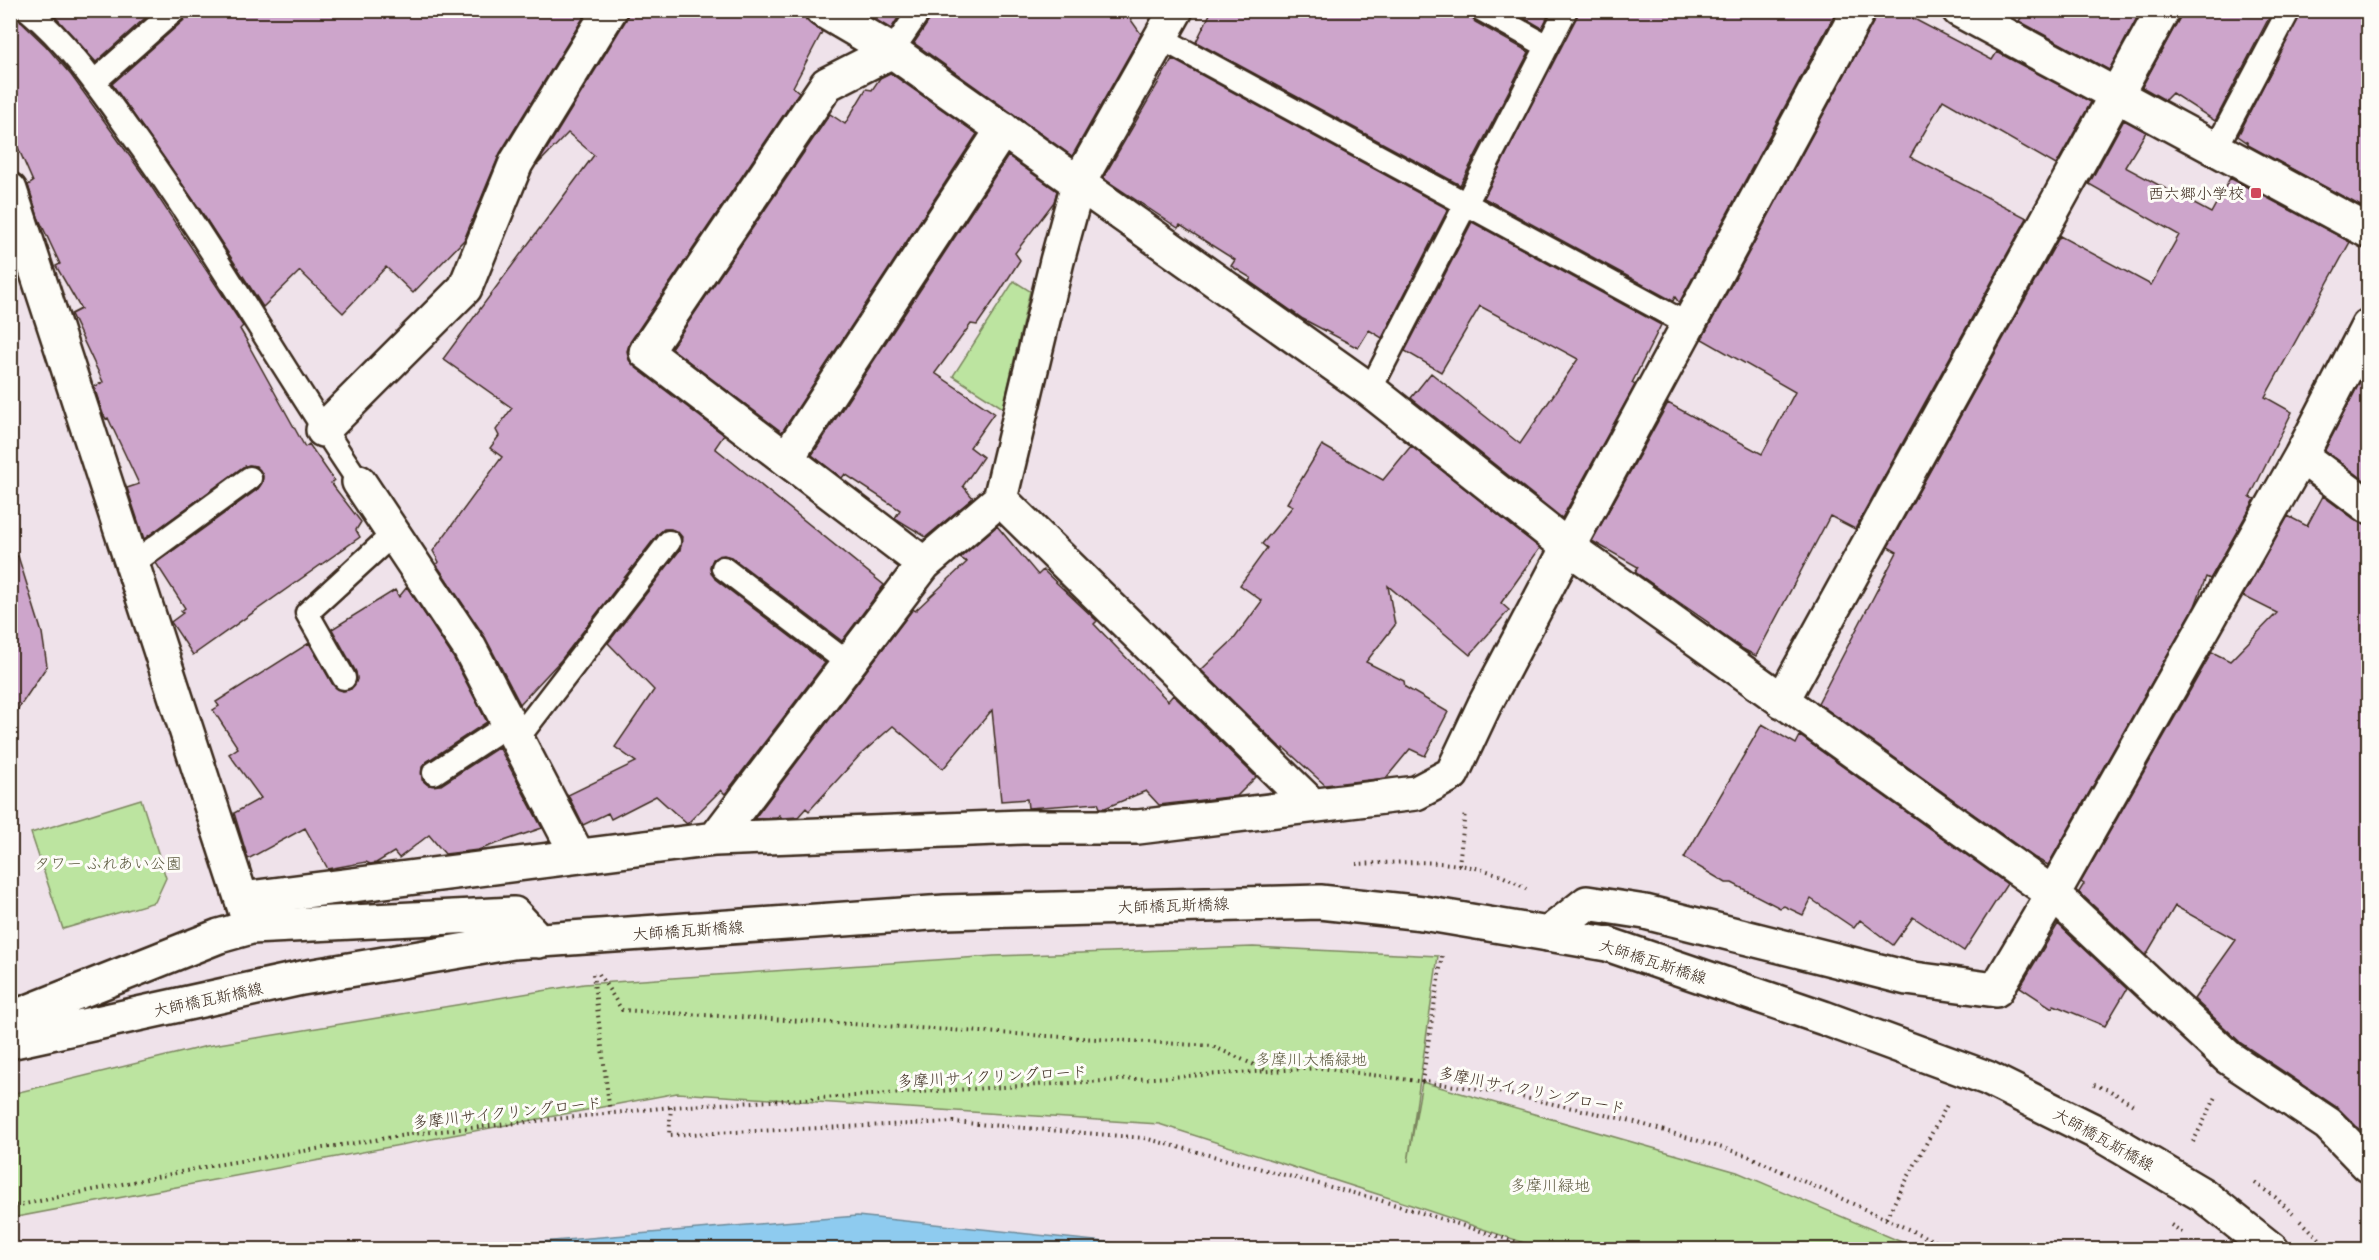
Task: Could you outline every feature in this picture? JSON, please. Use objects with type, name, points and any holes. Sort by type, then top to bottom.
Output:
[{"type":"street","points":[[323,429],[465,288],[516,163],[610,10]]},
{"type":"street","points":[[822,10],[892,51],[1370,390],[1568,547],[2053,894],[2234,1061],[2328,1124],[2368,1165]]},
{"type":"street","points":[[10,1019],[219,936],[247,913],[578,856],[715,839],[1022,827],[1138,827],[1416,793],[1460,780],[1484,706],[1859,10]]},
{"type":"street","points":[[1959,10],[2368,231]]},
{"type":"street","points":[[1782,701],[2163,10]]},
{"type":"street","points":[[715,839],[924,564],[1000,499],[1078,183],[1168,24]]},
{"type":"street","points":[[892,51],[827,84],[646,352],[924,564]]},
{"type":"street","points":[[787,458],[1003,129]]},
{"type":"street","points":[[10,190],[247,913]]},
{"type":"street","points":[[1548,934],[1587,903],[1645,912],[1907,978],[1996,990],[2053,894],[2301,456],[2368,326]]},
{"type":"street","points":[[2301,456],[2368,506]]},
{"type":"street","points":[[359,483],[469,647],[578,856]]},
{"type":"street","points":[[1000,499],[1312,805]]},
{"type":"street","name":"大師橋瓦斯橋線","points":[[10,1042],[302,978],[513,942],[945,912],[1320,902],[1423,913],[1607,944],[1824,1018],[1987,1078],[2098,1133],[2203,1195],[2272,1250]]},
{"type":"street","points":[[247,913],[514,914],[539,941]]},
{"type":"lane","points":[[28,10],[47,26],[94,82],[170,187],[359,483]]},
{"type":"lane","points":[[94,82],[175,10]]},
{"type":"lane","points":[[892,51],[920,10]]},
{"type":"lane","points":[[1482,10],[1547,46]]},
{"type":"lane","points":[[1370,390],[1566,10]]},
{"type":"lane","points":[[2216,148],[2289,10]]},
{"type":"lane","points":[[1168,24],[1467,203],[1689,325]]},
{"type":"lane","points":[[132,564],[250,478]]},
{"type":"lane","points":[[344,678],[307,613],[393,534]]},
{"type":"lane","points":[[434,772],[513,732],[669,542]]},
{"type":"lane","points":[[723,568],[848,663]]},
{"type":"path","points":[[1459,865],[1460,780]]},
{"type":"path","points":[[1422,1082],[1442,954]]},
{"type":"path","points":[[610,1113],[592,964],[622,1010],[1212,1046],[1269,1071]]},
{"type":"path","points":[[2193,1142],[2234,1061]]},
{"type":"path","name":"多摩川サイクリングロード","points":[[10,1206],[215,1165],[401,1136],[610,1113],[671,1107],[1320,1068],[1493,1091],[1639,1123],[1746,1155],[1954,1250]]},
{"type":"path","points":[[1937,1099],[1957,1109]]},
{"type":"path","points":[[1886,1218],[1947,1104]]},
{"type":"path","points":[[671,1107],[669,1136],[952,1122],[1144,1138],[1376,1199],[1543,1250]]},
{"type":"path","points":[[2167,1222],[2194,1240]]},
{"type":"green space","points":[[1014,281],[1030,291],[1003,408],[953,376]]},
{"type":"green space","name":"タワー ふれあい公園","points":[[141,799],[166,878],[155,902],[63,929],[31,833]]},
{"type":"green space","name":"多摩川大橋緑地","points":[[1253,947],[1438,956],[1408,1162],[1422,1082],[1737,1172],[1918,1249],[1543,1249],[1159,1124],[677,1093],[11,1218],[11,1094],[207,1046],[584,984],[994,956]]},
{"type":"water","points":[[857,1216],[1172,1249],[454,1249]]},
{"type":"building","points":[[10,10],[15,10],[19,20],[71,75],[147,180],[243,326],[240,329],[305,447],[309,444],[334,480],[331,483],[361,522],[356,530],[360,537],[193,655],[171,622],[183,613],[181,611],[185,608],[156,563],[258,489],[263,476],[256,466],[243,467],[144,539],[127,488],[139,484],[108,418],[106,419],[103,414],[94,387],[103,382],[71,314],[81,309],[56,266],[60,264],[38,217],[28,185],[33,182],[10,129]]},
{"type":"building","points":[[49,10],[154,10],[96,62]]},
{"type":"building","points":[[188,10],[588,10],[500,153],[464,240],[413,293],[386,267],[343,313],[300,271],[263,307],[199,208],[112,84],[184,20]]},
{"type":"building","points":[[629,10],[803,10],[806,20],[822,32],[793,87],[799,92],[630,342],[627,351],[629,360],[635,367],[724,435],[715,448],[884,585],[842,641],[731,557],[724,555],[713,559],[710,567],[715,579],[825,663],[725,794],[721,790],[687,824],[656,796],[611,819],[608,813],[583,825],[568,795],[636,762],[615,747],[654,690],[608,643],[680,550],[682,537],[671,529],[664,529],[658,534],[561,660],[520,704],[485,637],[436,564],[439,562],[433,551],[502,457],[490,448],[499,436],[496,430],[512,408],[443,359],[594,155],[568,133],[537,165],[626,20]]},
{"type":"building","points":[[860,10],[903,10],[891,29]]},
{"type":"building","points":[[933,10],[1124,10],[1141,34],[1072,156],[914,43],[931,18]]},
{"type":"building","points":[[1212,10],[1469,10],[1475,22],[1529,52],[1460,185],[1196,42]]},
{"type":"building","points":[[1511,10],[1551,10],[1542,28]]},
{"type":"building","points":[[1579,10],[1837,10],[1679,303],[1675,297],[1673,301],[1484,198]]},
{"type":"building","points":[[1878,10],[1897,10],[1992,60],[1997,52],[2091,102],[2056,165],[1943,100],[1910,157],[2027,218],[1855,529],[1830,516],[1756,656],[1635,572],[1638,567],[1592,541],[1668,403],[1762,454],[1795,392],[1702,339]]},
{"type":"building","points":[[2026,10],[2141,10],[2109,70],[2019,21]]},
{"type":"building","points":[[2182,10],[2273,10],[2215,121],[2172,93],[2165,100],[2142,87]]},
{"type":"building","points":[[2302,10],[2357,10],[2368,18],[2368,210],[2248,145],[2238,136]]},
{"type":"building","points":[[1172,59],[1448,209],[1382,338],[1369,330],[1358,348],[1303,319],[1249,281],[1251,278],[1231,266],[1235,260],[1180,225],[1178,228],[1103,178]]},
{"type":"building","points":[[890,73],[977,134],[782,432],[671,348],[830,114],[845,124],[866,89],[872,90],[880,78]]},
{"type":"building","points":[[2124,120],[2146,132],[2125,167],[2211,213],[2230,178],[2350,242],[2265,397],[2292,412],[2250,497],[2255,499],[2210,579],[2206,577],[2195,606],[2048,865],[1818,703],[1897,552],[1888,547],[2060,236],[2151,285],[2179,235],[2089,184]]},
{"type":"building","points":[[1008,156],[1057,191],[1054,202],[1015,253],[1020,260],[1001,290],[977,325],[971,324],[935,373],[994,413],[970,447],[983,457],[963,486],[973,498],[926,537],[895,518],[900,510],[845,474],[842,478],[812,455]]},
{"type":"building","points":[[1472,222],[1661,325],[1632,383],[1635,385],[1562,518],[1411,398],[1431,373],[1520,444],[1578,359],[1480,306],[1441,372],[1405,351]]},
{"type":"building","points":[[2368,366],[2368,483],[2325,450]]},
{"type":"building","points":[[1322,445],[1383,480],[1411,446],[1540,548],[1501,603],[1509,610],[1470,655],[1388,586],[1395,625],[1366,662],[1404,681],[1405,687],[1448,712],[1425,756],[1410,749],[1386,778],[1325,785],[1284,748],[1283,750],[1201,670],[1234,639],[1262,601],[1240,585],[1267,548],[1262,544],[1293,506],[1287,503]]},
{"type":"building","points":[[2323,496],[2357,521],[2368,524],[2368,1134],[2356,1126],[2338,1108],[2241,1043],[2194,999],[2236,940],[2175,906],[2146,955],[2079,892],[2084,884],[2081,882],[2212,652],[2230,661],[2277,613],[2243,596],[2288,516],[2307,526]]},
{"type":"building","points":[[997,526],[1038,575],[1043,570],[1097,621],[1094,624],[1168,701],[1173,695],[1256,777],[1237,796],[1159,805],[1146,791],[1105,808],[1100,808],[1098,803],[1028,808],[1027,799],[1001,801],[992,710],[943,769],[893,726],[860,755],[809,811],[806,808],[798,817],[782,818],[779,815],[777,818],[754,819],[913,609],[915,611],[967,562],[960,558]]},
{"type":"building","points":[[18,556],[42,633],[47,666],[10,721],[10,557]]},
{"type":"building","points":[[407,587],[453,657],[487,722],[426,762],[422,767],[422,780],[428,785],[441,785],[499,747],[542,828],[478,850],[445,854],[429,835],[399,858],[394,852],[376,863],[366,862],[328,869],[305,828],[248,859],[234,813],[261,798],[229,754],[238,748],[213,710],[219,706],[216,702],[309,643],[333,685],[343,691],[351,689],[357,679],[356,672],[332,629],[395,590],[399,597]]},
{"type":"building","points":[[1762,724],[1796,744],[1800,736],[2007,884],[1964,951],[1913,917],[1893,945],[1860,920],[1854,928],[1811,899],[1803,915],[1784,906],[1780,908],[1732,883],[1726,883],[1684,858]]},
{"type":"building","points":[[2058,924],[2127,989],[2105,1026],[2054,1005],[2052,1008],[2020,987]]},
{"type":"place","name":"西六郷小学校","points":[[2256,193]]},
{"type":"park label","name":"多摩川緑地","points":[[1550,1185]]}]
